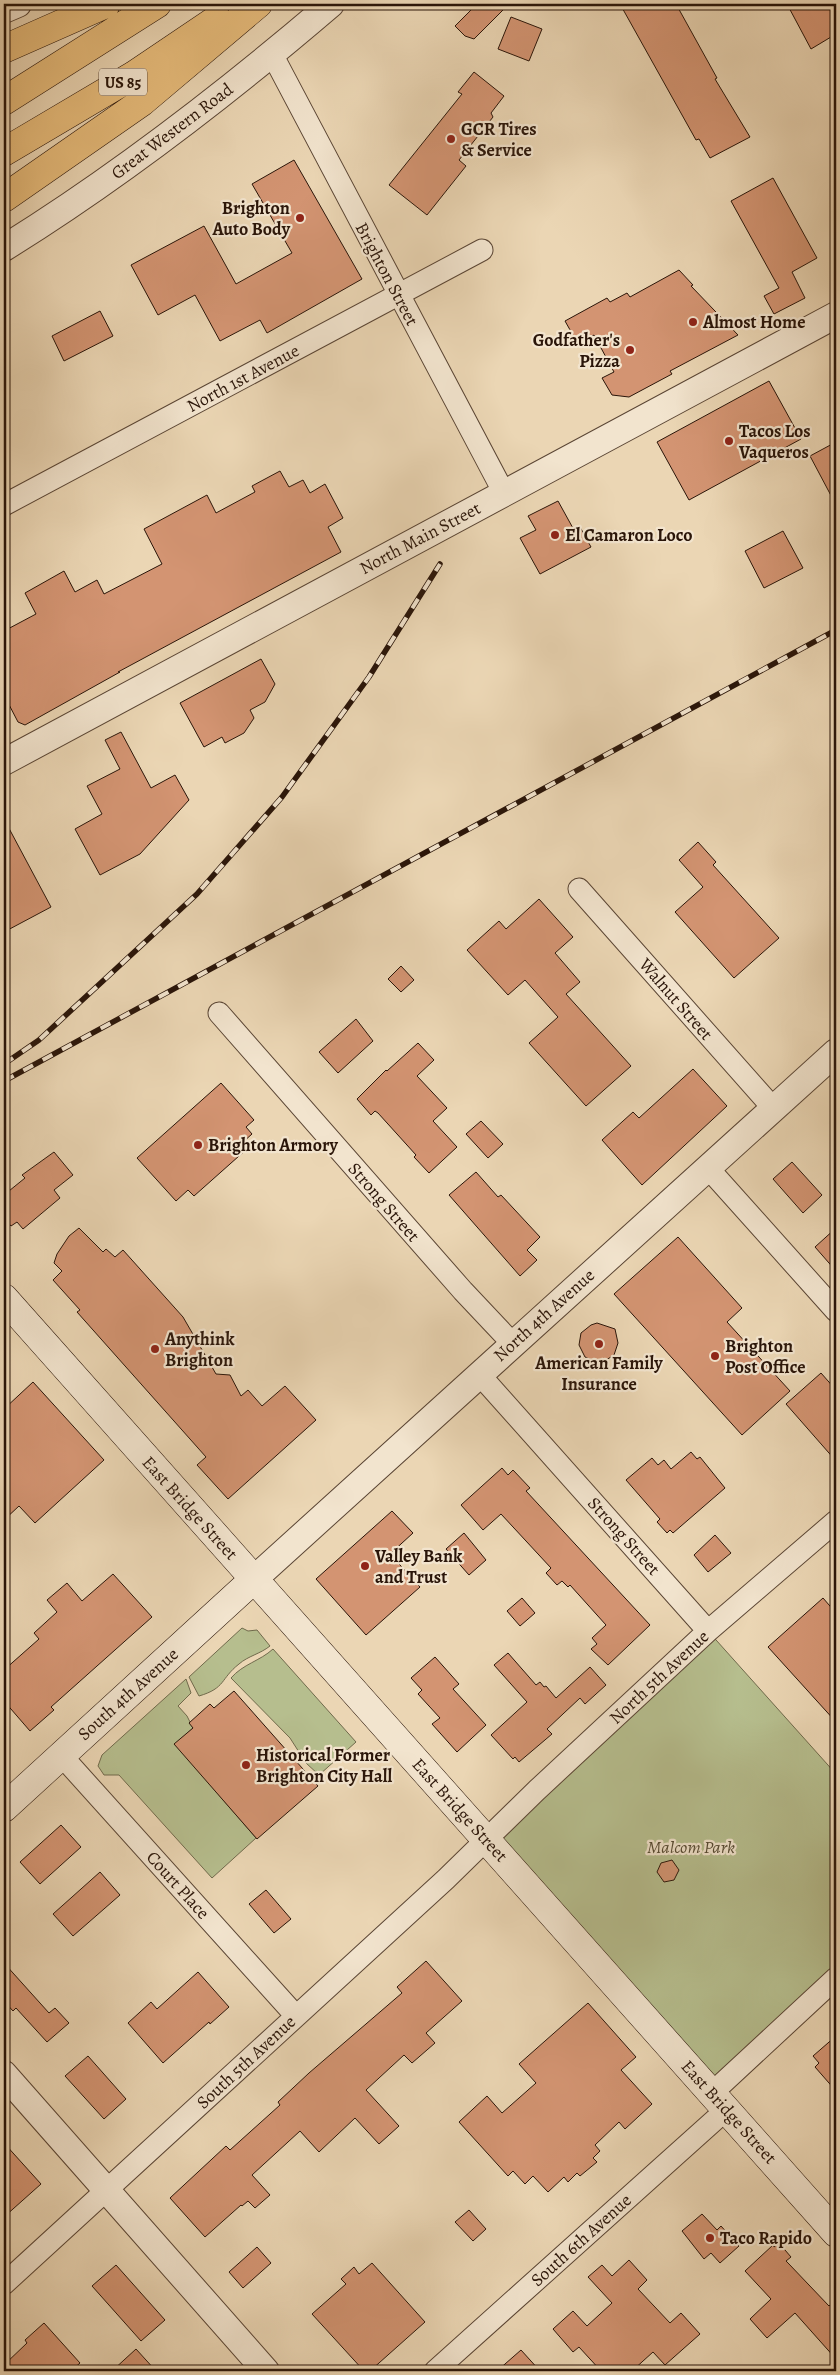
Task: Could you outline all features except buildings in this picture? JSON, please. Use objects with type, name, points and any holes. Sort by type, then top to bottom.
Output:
[{"type":"highway","points":[[4,49],[106,4]]},
{"type":"highway","name":"US 85","points":[[4,101],[157,4]]},
{"type":"highway","name":"US 85","points":[[4,152],[134,75],[237,4]]},
{"type":"highway","points":[[4,198],[142,102],[258,4]]},
{"type":"main road","name":"East Bridge Street","points":[[8,1309],[486,1838],[836,2233]]},
{"type":"main road","name":"South 4th Avenue","points":[[4,1808],[253,1580]]},
{"type":"street","points":[[4,10],[18,4]]},
{"type":"street","name":"Great Western Road","points":[[4,248],[67,209],[158,144],[272,54],[331,4]]},
{"type":"street","name":"Brighton Street","points":[[272,54],[504,493]]},
{"type":"street","name":"North 1st Avenue","points":[[4,505],[482,250]]},
{"type":"street","name":"North Main Street","points":[[4,760],[836,315]]},
{"type":"street","name":"Walnut Street","points":[[579,889],[773,1108]]},
{"type":"street","name":"Strong Street","points":[[219,1013],[463,1291],[512,1344]]},
{"type":"street","name":"North 4th Avenue","points":[[253,1580],[836,1052]]},
{"type":"street","points":[[708,1168],[836,1311]]},
{"type":"street","name":"Strong Street","points":[[479,1374],[708,1631]]},
{"type":"street","name":"North 5th Avenue","points":[[486,1838],[708,1631],[836,1521]]},
{"type":"street","name":"Court Place","points":[[61,1755],[296,2016]]},
{"type":"street","name":"South 5th Avenue","points":[[4,2284],[446,1880],[486,1838]]},
{"type":"street","name":"South 6th Avenue","points":[[435,2371],[719,2101],[836,1978]]},
{"type":"street","points":[[4,2074],[106,2192],[266,2371]]},
{"type":"green space","points":[[242,1628],[248,1631],[257,1630],[270,1646],[243,1661],[214,1690],[199,1696],[189,1677]]},
{"type":"green space","name":"Malcom Park","points":[[708,1631],[836,1774],[836,1978],[712,2093],[486,1838]]},
{"type":"green space","points":[[273,1649],[356,1742],[319,1775],[306,1763],[290,1738],[231,1678],[241,1669]]},
{"type":"green space","points":[[186,1679],[191,1693],[178,1706],[187,1716],[193,1728],[175,1744],[256,1838],[212,1878],[119,1775],[104,1775],[98,1766],[102,1755]]},
{"type":"railway","points":[[4,1064],[39,1040],[197,894],[282,797],[369,677],[440,564]]},
{"type":"railway","points":[[4,1081],[836,630]]},
{"type":"place","name":"GCR Tires & Service","points":[[451,139]]},
{"type":"place","name":"Brighton Auto Body","points":[[300,218]]},
{"type":"place","name":"Almost Home","points":[[693,322]]},
{"type":"place","name":"Godfather's Pizza","points":[[630,350]]},
{"type":"place","name":"Tacos Los Vaqueros","points":[[729,441]]},
{"type":"place","name":"El Camaron Loco","points":[[555,535]]},
{"type":"place","name":"Brighton Armory","points":[[198,1145]]},
{"type":"place","name":"American Family Insurance","points":[[599,1344]]},
{"type":"place","name":"Anythink Brighton","points":[[155,1349]]},
{"type":"place","name":"Brighton Post Office","points":[[715,1356]]},
{"type":"place","name":"Valley Bank and Trust","points":[[365,1566]]},
{"type":"place","name":"Historical Former Brighton City Hall","points":[[246,1765]]},
{"type":"place","name":"Taco Rapido","points":[[710,2238]]}]
